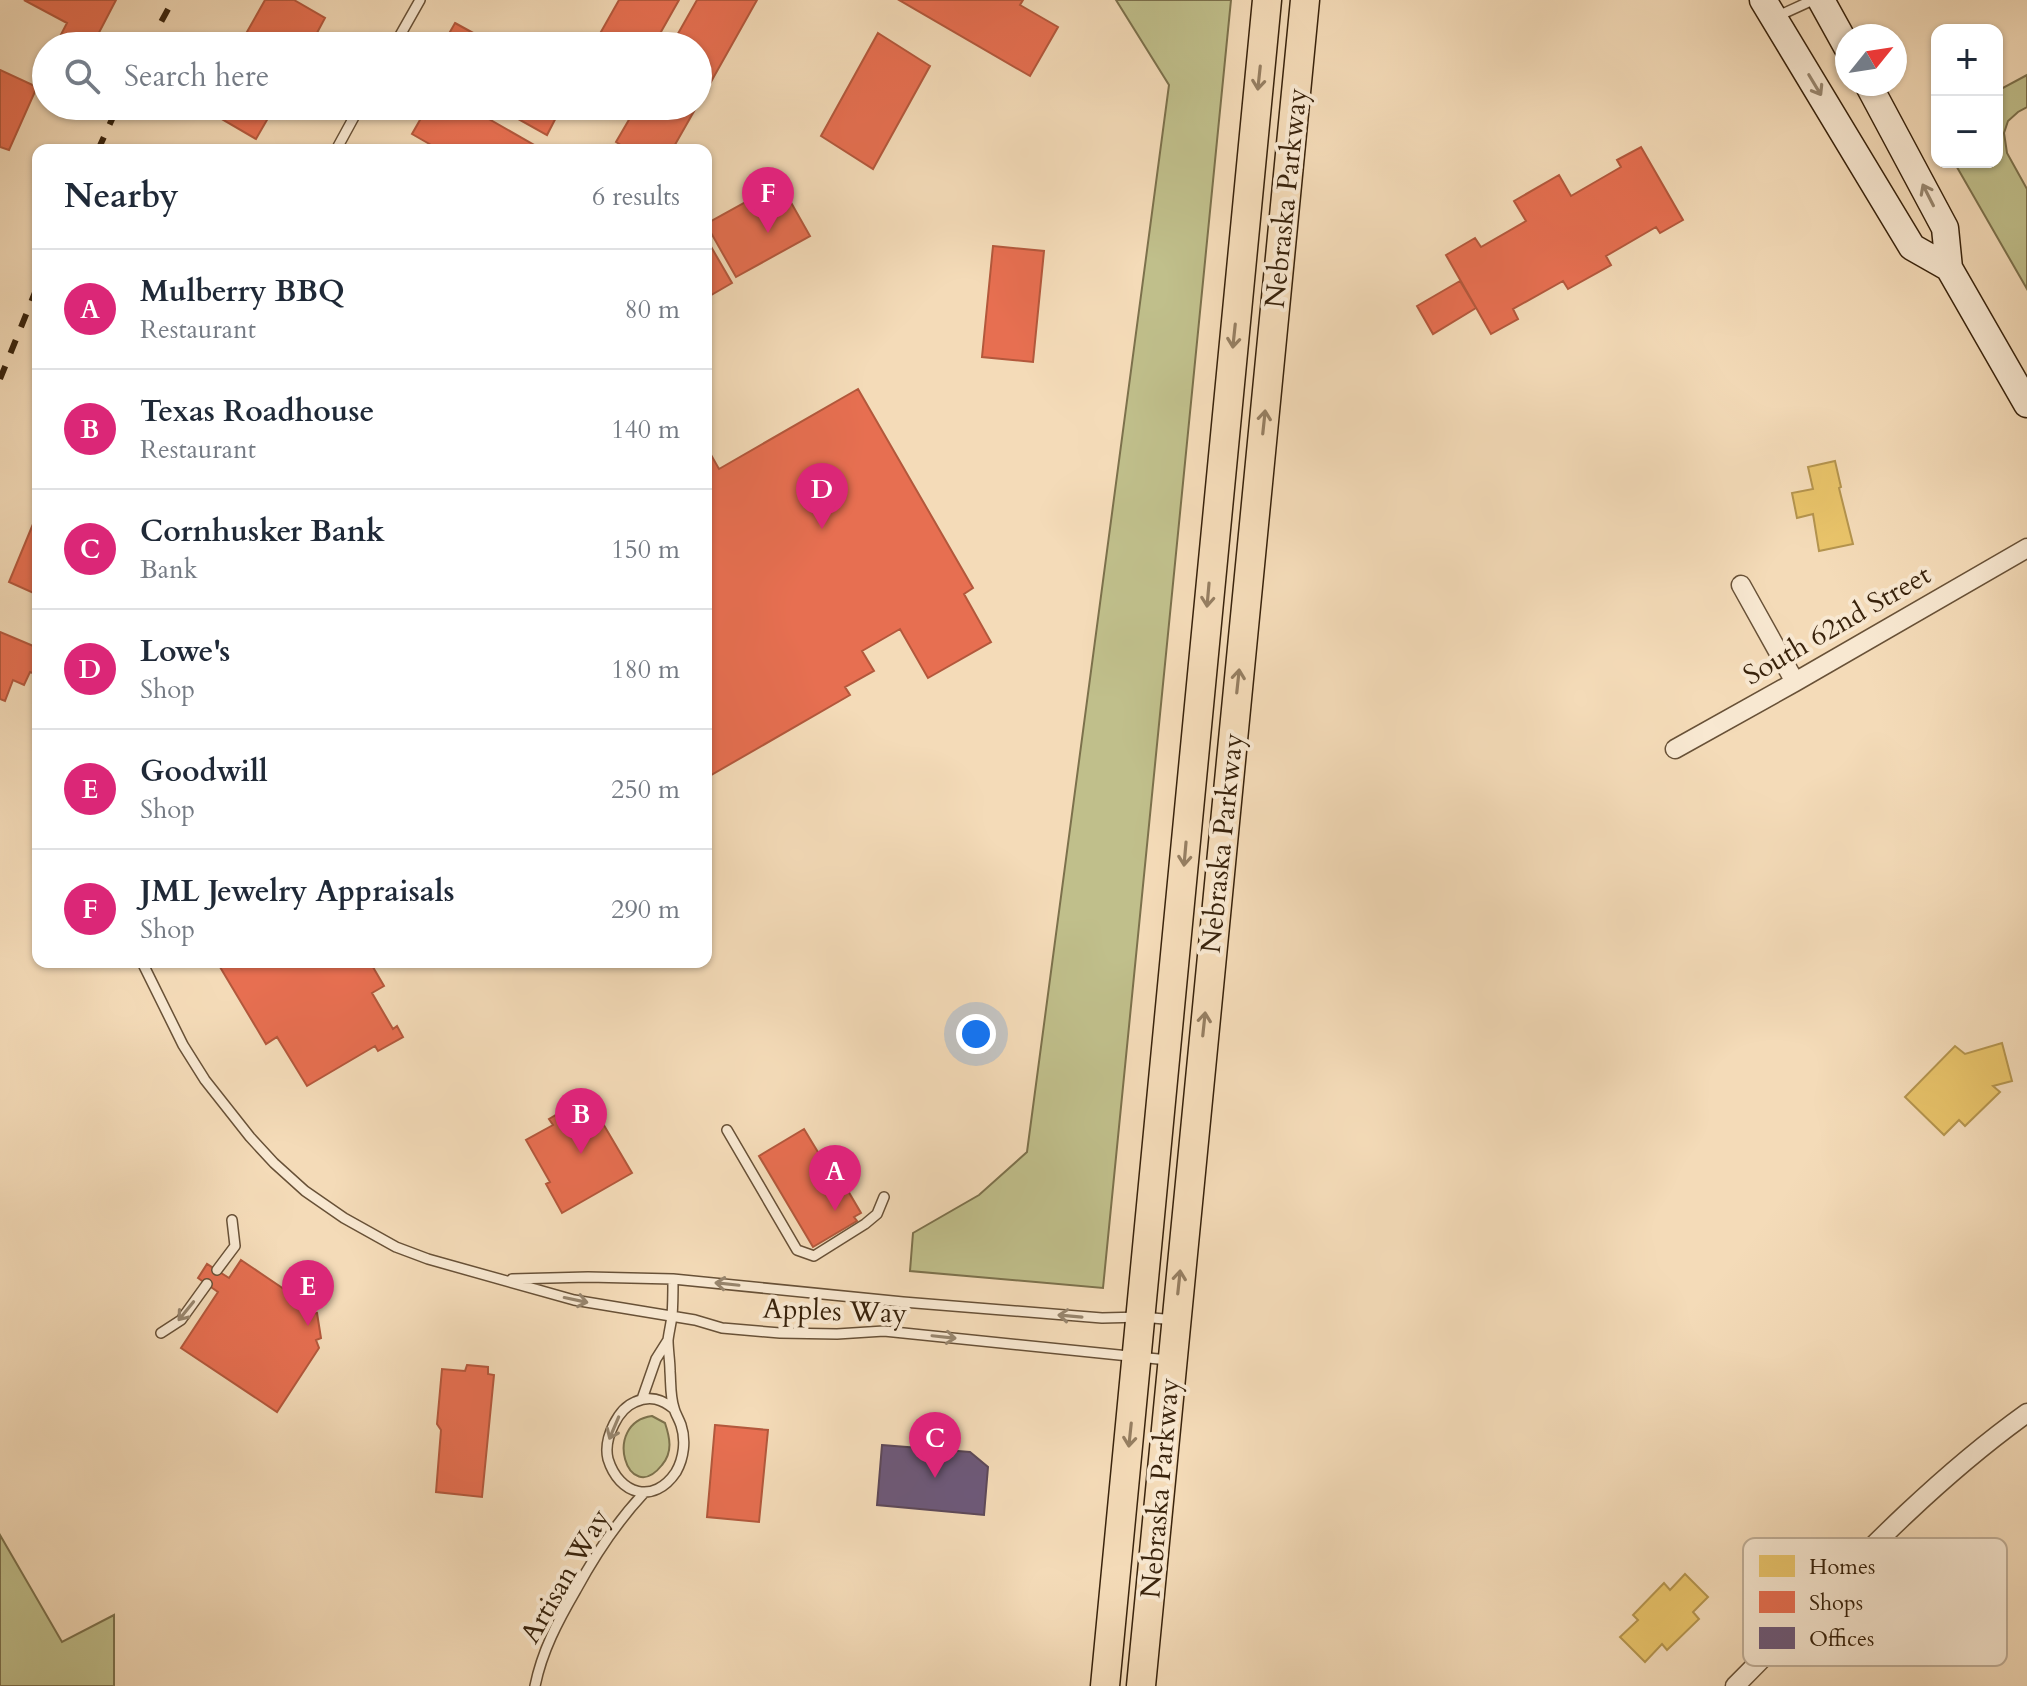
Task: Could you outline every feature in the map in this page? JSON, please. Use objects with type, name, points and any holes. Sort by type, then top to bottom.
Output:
[{"type":"main road","name":"Nebraska Parkway","points":[[1105,1686],[1267,0]]},
{"type":"main road","name":"Nebraska Parkway","points":[[1141,1686],[1305,0]]},
{"type":"main road","points":[[1821,0],[1835,25]]},
{"type":"main road","points":[[1769,9],[1912,247],[1949,268]]},
{"type":"main road","points":[[1875,96],[1945,228],[1949,268],[2027,404]]},
{"type":"street","name":"South 62nd Street","points":[[1675,749],[2027,548]]},
{"type":"street","points":[[1741,585],[1795,682]]},
{"type":"street","points":[[1883,1538],[1926,1495],[2027,1413]]},
{"type":"street","points":[[1735,1686],[1755,1666]]},
{"type":"lane","points":[[402,32],[420,0]]},
{"type":"lane","points":[[1769,9],[1813,0]]},
{"type":"lane","points":[[339,144],[352,120]]},
{"type":"lane","name":"Apples Way","points":[[145,968],[183,1045],[205,1080],[250,1137],[305,1191],[344,1218],[396,1247],[574,1300],[672,1316],[722,1328],[780,1333],[884,1331],[1172,1360]]},
{"type":"lane","points":[[727,1130],[797,1250],[814,1256],[877,1214],[884,1197]]},
{"type":"lane","points":[[217,1270],[235,1246],[232,1220]]},
{"type":"lane","name":"Apples Way","points":[[500,1280],[588,1277],[673,1279],[1102,1318],[1176,1320]]},
{"type":"lane","points":[[673,1279],[668,1340],[670,1389],[684,1434],[684,1447],[677,1470],[668,1482],[657,1491],[643,1494],[634,1491],[618,1478],[609,1460],[609,1436],[618,1417],[633,1403],[655,1397],[674,1409]]},
{"type":"lane","points":[[161,1333],[181,1320],[207,1284]]},
{"type":"lane","points":[[642,1399],[656,1359],[668,1340]]},
{"type":"lane","name":"Artisan Way","points":[[535,1686],[552,1632],[605,1541],[643,1494]]},
{"type":"shaded area","points":[[1116,0],[1231,0],[1103,1288],[910,1271],[913,1233],[979,1195],[1027,1152],[1169,85]]},
{"type":"shaded area","points":[[2027,75],[2027,107],[2008,121],[2004,133],[2007,153],[2027,189],[2027,289],[1957,168],[2003,168],[2003,88]]},
{"type":"shaded area","points":[[652,1416],[665,1423],[669,1450],[662,1465],[650,1476],[639,1476],[630,1470],[624,1446],[627,1433],[636,1422]]},
{"type":"shaded area","points":[[0,1535],[62,1642],[114,1615],[114,1686],[0,1686]]},
{"type":"building: Homes","points":[[1835,461],[1853,544],[1819,551],[1813,514],[1797,518],[1792,493],[1813,489],[1808,467]]},
{"type":"building: Homes","points":[[2002,1043],[2012,1081],[1993,1086],[2000,1092],[1965,1126],[1959,1120],[1944,1135],[1905,1097],[1955,1046],[1965,1054]]},
{"type":"building: Homes","points":[[1685,1574],[1708,1597],[1693,1612],[1699,1619],[1667,1650],[1662,1644],[1645,1662],[1620,1637],[1638,1620],[1633,1615],[1664,1583],[1670,1590]]},
{"type":"building: Shops","points":[[24,0],[116,0],[99,32],[62,32],[67,23]]},
{"type":"building: Shops","points":[[265,0],[294,0],[325,18],[318,32],[247,32]]},
{"type":"building: Shops","points":[[619,0],[679,0],[661,32],[601,32]]},
{"type":"building: Shops","points":[[697,0],[757,0],[712,80],[712,32],[679,32]]},
{"type":"building: Shops","points":[[899,0],[1023,0],[1020,5],[1058,27],[1030,76]]},
{"type":"building: Shops","points":[[455,23],[471,32],[450,32]]},
{"type":"building: Shops","points":[[878,33],[930,66],[873,169],[821,136]]},
{"type":"building: Shops","points":[[0,70],[32,85],[32,98],[9,150],[0,147]]},
{"type":"building: Shops","points":[[224,120],[267,120],[256,139]]},
{"type":"building: Shops","points":[[420,120],[490,120],[532,144],[430,144],[412,134]]},
{"type":"building: Shops","points":[[520,120],[555,120],[547,135]]},
{"type":"building: Shops","points":[[629,120],[689,120],[675,144],[616,142]]},
{"type":"building: Shops","points":[[1641,147],[1683,220],[1660,233],[1656,227],[1606,256],[1611,265],[1568,289],[1563,281],[1513,309],[1518,319],[1491,334],[1446,255],[1475,238],[1481,247],[1526,221],[1514,201],[1559,175],[1571,196],[1621,167],[1617,160]]},
{"type":"building: Shops","points":[[780,183],[810,236],[736,277],[712,235],[712,221]]},
{"type":"building: Shops","points":[[993,246],[1044,251],[1033,362],[982,357]]},
{"type":"building: Shops","points":[[712,248],[732,283],[712,295]]},
{"type":"building: Shops","points":[[1460,281],[1476,308],[1433,334],[1417,306]]},
{"type":"building: Shops","points":[[858,389],[973,588],[964,594],[991,642],[928,678],[900,629],[862,651],[874,671],[845,687],[850,695],[712,775],[712,457],[719,469]]},
{"type":"building: Shops","points":[[32,526],[32,592],[9,582]]},
{"type":"building: Shops","points":[[0,632],[32,645],[32,673],[24,685],[13,680],[5,701],[0,699]]},
{"type":"building: Shops","points":[[221,968],[374,968],[384,986],[372,993],[393,1029],[397,1026],[403,1037],[378,1051],[375,1046],[307,1086],[277,1037],[266,1044]]},
{"type":"building: Shops","points":[[566,1109],[573,1122],[595,1110],[632,1173],[562,1213],[546,1184],[550,1182],[526,1140],[553,1125],[549,1119]]},
{"type":"building: Shops","points":[[804,1129],[836,1182],[841,1179],[861,1213],[854,1217],[857,1221],[813,1247],[759,1156]]},
{"type":"building: Shops","points":[[241,1260],[309,1306],[311,1314],[317,1313],[321,1338],[316,1340],[319,1348],[277,1412],[181,1348],[218,1292],[198,1278],[207,1264],[229,1278]]},
{"type":"building: Shops","points":[[467,1365],[488,1367],[488,1374],[494,1375],[482,1497],[436,1492],[442,1369],[465,1371]]},
{"type":"building: Shops","points":[[715,1425],[768,1430],[759,1522],[707,1517]]},
{"type":"building: Offices","points":[[882,1445],[970,1452],[988,1467],[984,1515],[877,1505]]},
{"type":"railway","points":[[156,32],[173,0]]},
{"type":"railway","points":[[101,144],[112,120]]},
{"type":"railway","points":[[0,379],[32,300]]},
{"type":"place","name":"JML Jewelry Appraisals","points":[[768,233]]},
{"type":"place","name":"Lowe's","points":[[822,529]]},
{"type":"place","name":"Texas Roadhouse","points":[[581,1154]]},
{"type":"place","name":"Mulberry BBQ","points":[[835,1211]]},
{"type":"place","name":"Goodwill","points":[[308,1326]]},
{"type":"place","name":"Cornhusker Bank","points":[[935,1478]]}]
